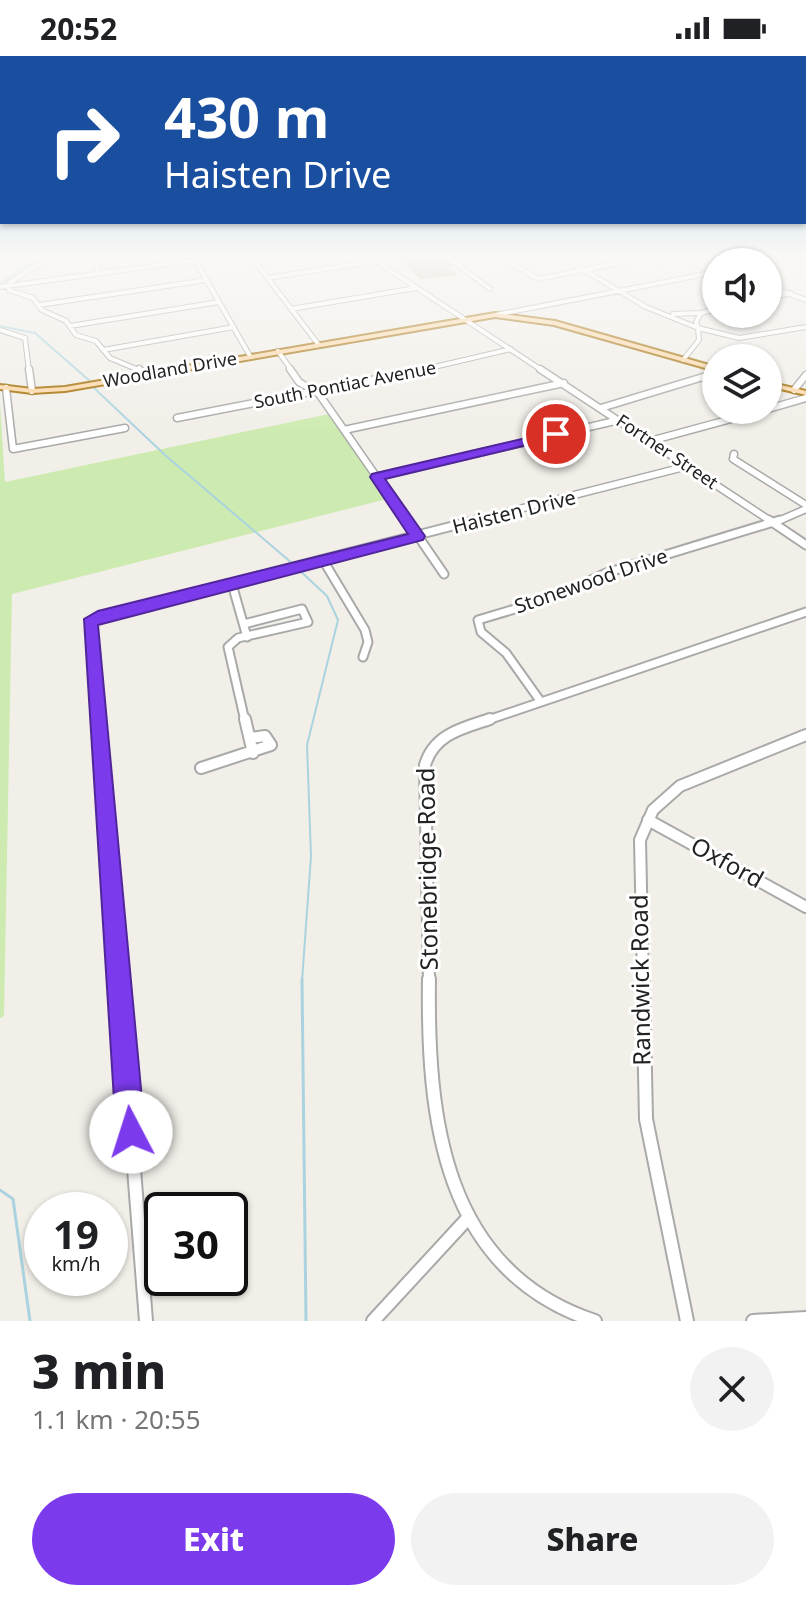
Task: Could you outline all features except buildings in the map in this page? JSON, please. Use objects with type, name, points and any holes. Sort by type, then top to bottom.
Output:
[{"type":"main road","points":[[522,314],[529,318]]},
{"type":"main road","name":"Woodland Drive","points":[[3,388],[32,391],[145,375],[463,318],[495,315]]},
{"type":"main road","points":[[495,315],[529,318],[702,366]]},
{"type":"main road","points":[[782,387],[806,396]]},
{"type":"street","points":[[52,314],[70,326],[73,332],[96,341],[110,358],[136,366],[145,375]]},
{"type":"street","points":[[70,326],[144,314]]},
{"type":"street","points":[[226,314],[250,356]]},
{"type":"street","points":[[295,314],[318,344]]},
{"type":"street","name":"Fortner Street","points":[[457,314],[806,545]]},
{"type":"street","name":"Woodland Drive","points":[[495,315],[500,314]]},
{"type":"street","points":[[664,314],[719,337]]},
{"type":"street","points":[[700,314],[696,320],[700,339]]},
{"type":"street","points":[[103,350],[234,327]]},
{"type":"street","points":[[683,360],[700,339],[755,339],[806,327]]},
{"type":"street","points":[[0,330],[25,338],[32,391]]},
{"type":"street","name":"South Pontiac Avenue","points":[[177,418],[511,349]]},
{"type":"street","points":[[278,351],[299,382],[315,391],[444,574]]},
{"type":"street","points":[[794,390],[806,375]]},
{"type":"street","points":[[601,408],[702,376]]},
{"type":"street","points":[[344,430],[564,383]]},
{"type":"street","points":[[3,388],[13,449],[125,428]]},
{"type":"street","points":[[782,404],[806,396]]},
{"type":"street","points":[[376,477],[619,420]]},
{"type":"street","points":[[650,441],[714,424]]},
{"type":"street","points":[[734,454],[733,459],[806,507]]},
{"type":"street","name":"Haisten Drive","points":[[146,1321],[89,625],[98,617],[688,466]]},
{"type":"street","name":"Stonewood Drive","points":[[541,702],[506,653],[481,632],[478,620],[555,597],[606,573],[774,523],[806,507]]},
{"type":"street","points":[[323,560],[365,630],[368,642],[363,657]]},
{"type":"street","points":[[232,584],[247,637]]},
{"type":"street","points":[[244,624],[302,609],[308,622],[231,642],[227,651],[253,753]]},
{"type":"street","name":"Stonebridge Road","points":[[595,1321],[564,1311],[526,1286],[495,1256],[468,1218],[444,1166],[432,1117],[425,763],[435,743],[448,734],[806,612]]},
{"type":"street","name":"Randwick Road","points":[[687,1321],[652,1158],[643,1082],[639,853],[648,820],[661,800],[680,786],[806,735]]},
{"type":"street","points":[[201,768],[268,749],[271,742],[265,736],[250,738]]},
{"type":"street","name":"Oxford","points":[[648,820],[806,907]]},
{"type":"street","points":[[373,1321],[468,1218]]},
{"type":"street","points":[[753,1321],[806,1318]]},
{"type":"green space","points":[[0,403],[5,482],[329,414],[387,499],[12,594],[4,1016],[0,1018]]},
{"type":"waterway","points":[[0,326],[35,333],[91,382]]},
{"type":"waterway","points":[[93,387],[165,455],[293,564]]},
{"type":"waterway","points":[[297,568],[327,596],[338,620],[307,745],[311,856],[302,981]]},
{"type":"waterway","points":[[302,981],[306,1321]]},
{"type":"waterway","points":[[0,1190],[13,1199],[30,1321]]},
{"type":"route","points":[[131,1132],[91,621],[418,536],[376,477],[556,434]]}]
